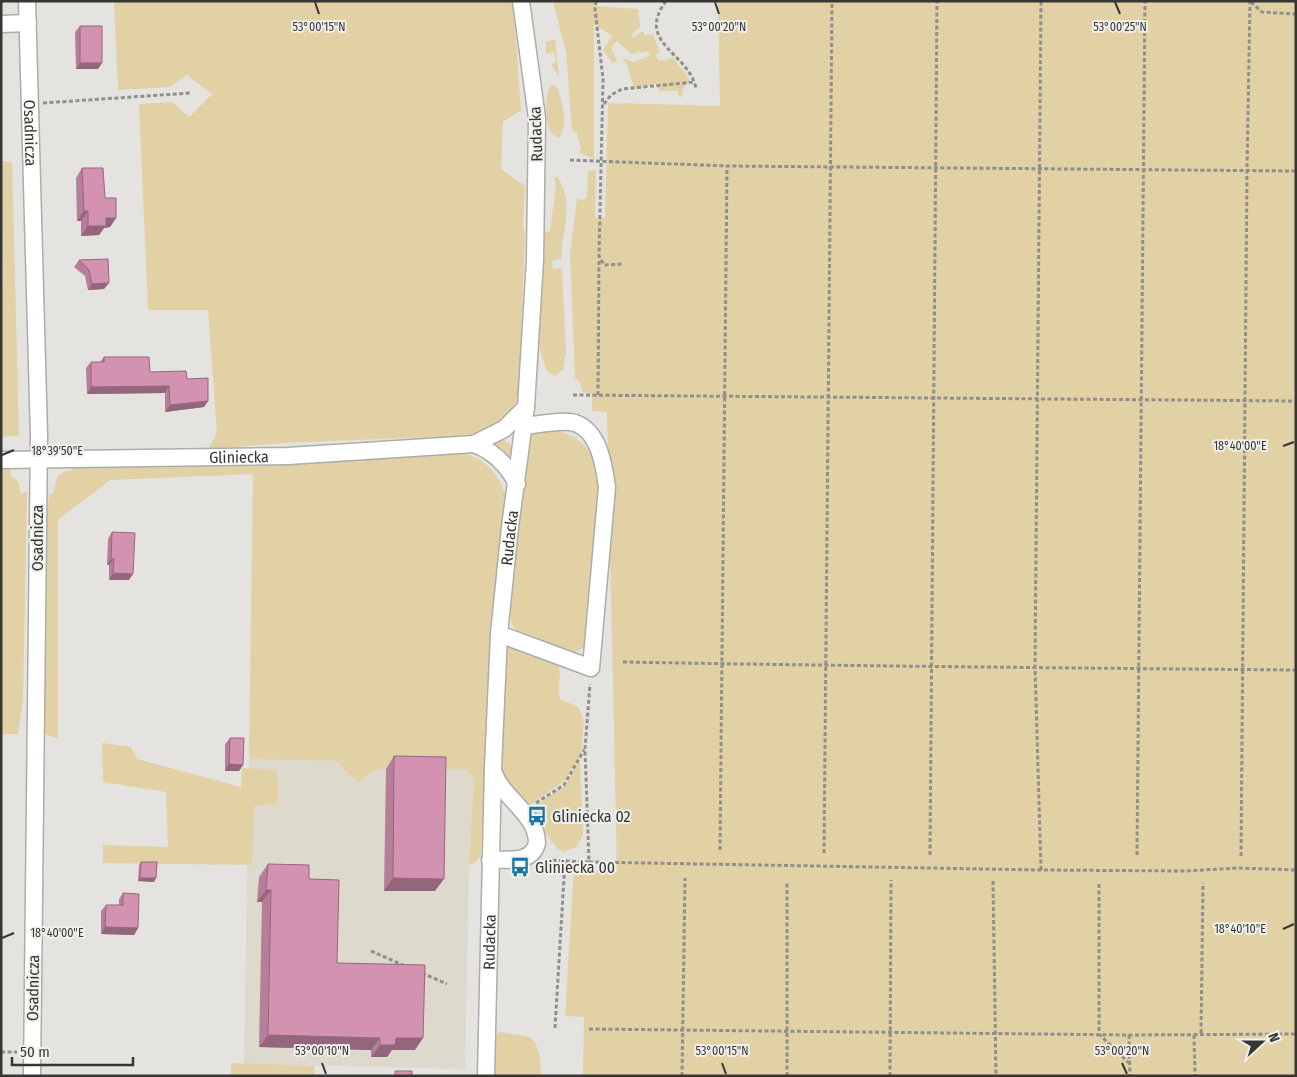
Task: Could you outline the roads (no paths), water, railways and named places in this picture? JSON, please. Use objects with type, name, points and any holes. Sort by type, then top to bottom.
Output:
[{"type":"street","name":"Osadnicza","points":[[27,1],[40,460],[37,486],[32,1076]]},
{"type":"street","name":"Rudacka","points":[[486,1076],[490,860],[499,634],[526,407],[536,260],[538,150],[535,92],[521,1]]},
{"type":"street","points":[[1,24],[28,23]]},
{"type":"street","name":"Gliniecka","points":[[1,460],[288,456],[474,444],[504,429],[526,407]]},
{"type":"street","points":[[499,634],[591,668],[607,487],[603,465],[596,444],[588,431],[574,422],[524,426]]},
{"type":"street","points":[[474,444],[488,450],[498,458],[517,484]]},
{"type":"street","points":[[490,860],[526,858],[534,851],[537,839],[532,826],[498,780],[493,768]]},
{"type":"place","name":"Gliniecka 02","points":[[537,816]]},
{"type":"place","name":"Gliniecka 00","points":[[520,867]]}]
